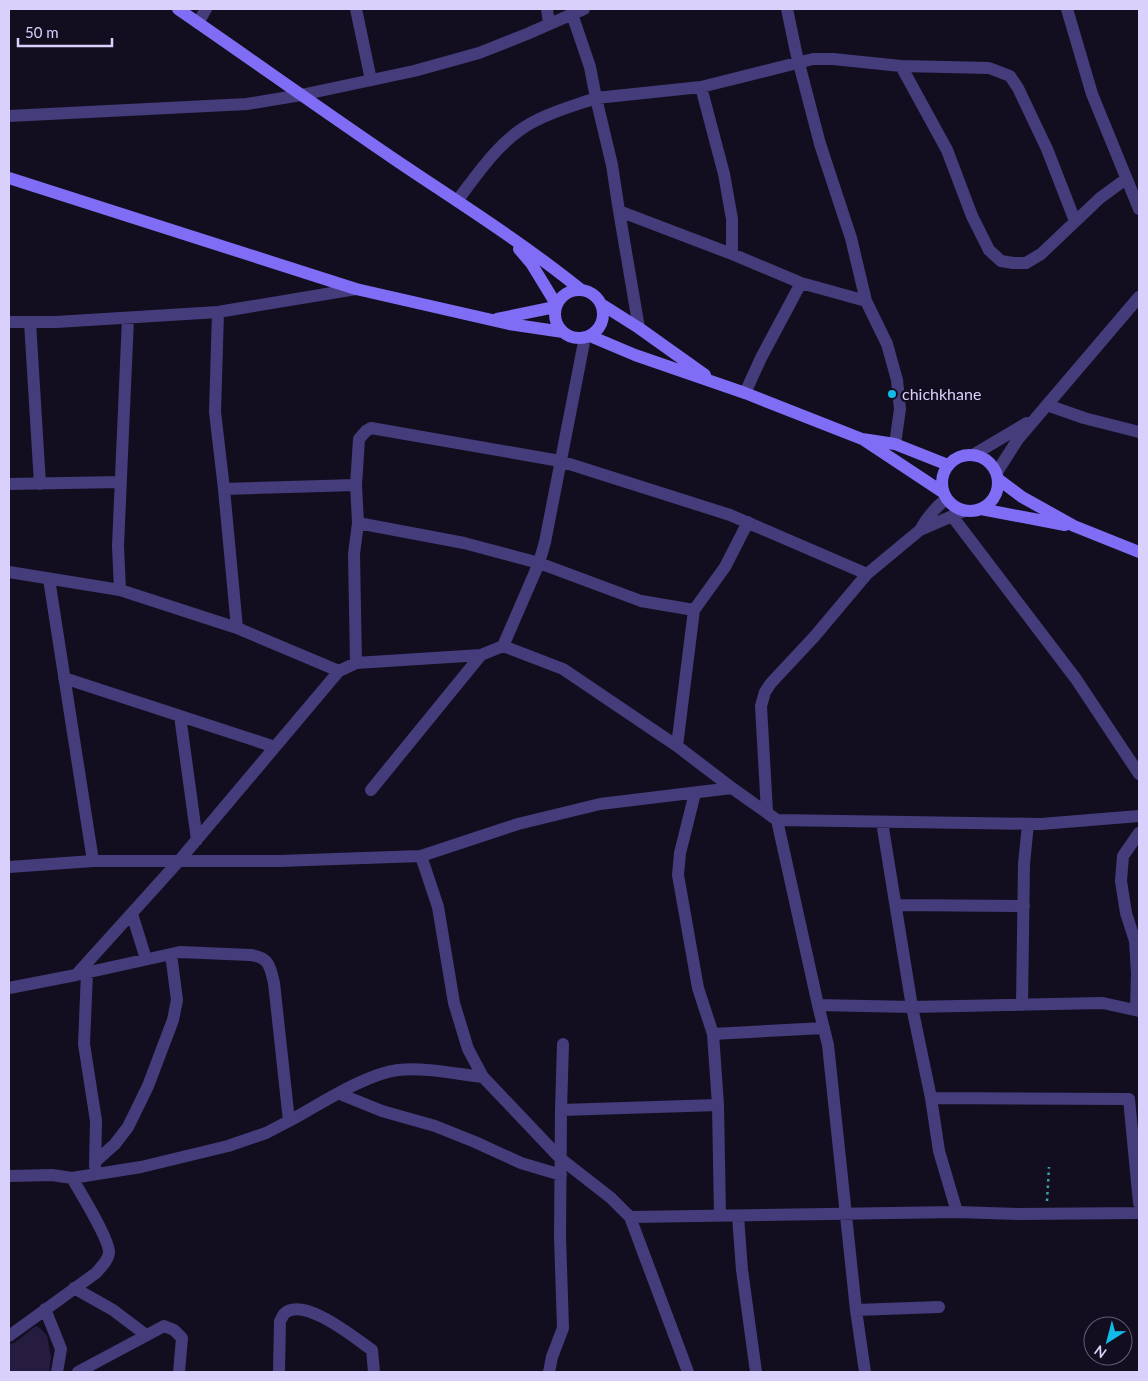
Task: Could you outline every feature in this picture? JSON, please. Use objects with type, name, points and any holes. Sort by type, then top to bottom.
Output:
[{"type":"main road","points":[[178,9],[301,95],[506,233],[580,290]]},
{"type":"main road","points":[[9,178],[356,289],[492,320],[563,332]]},
{"type":"main road","points":[[506,233],[531,262],[556,305],[555,319],[558,327],[563,332],[574,338],[587,336],[597,330],[602,321],[601,304]]},
{"type":"main road","points":[[492,320],[556,305],[565,294],[572,290],[580,290],[593,294],[601,304],[639,328],[719,385]]},
{"type":"main road","points":[[587,336],[745,393],[862,438],[895,444],[948,465]]},
{"type":"main road","points":[[862,438],[945,496],[957,508],[964,511],[972,512],[988,506],[996,494],[997,476]]},
{"type":"main road","points":[[945,496],[942,479],[948,465],[958,458],[974,455],[988,461],[997,476],[1022,498],[1074,526],[1139,552]]},
{"type":"main road","points":[[981,509],[1074,526]]},
{"type":"street","points":[[198,23],[206,9]]},
{"type":"street","points":[[356,9],[370,80]]},
{"type":"street","points":[[547,9],[549,24]]},
{"type":"street","points":[[787,9],[820,144],[851,238],[866,301],[887,344],[897,380],[900,409],[895,444]]},
{"type":"street","points":[[1067,9],[1092,94],[1139,210]]},
{"type":"street","points":[[9,116],[247,104],[301,95],[414,71],[479,53],[578,11],[612,165],[639,328]]},
{"type":"street","points":[[457,201],[489,159],[508,140],[534,121],[596,98],[702,87],[812,59],[833,59],[901,66],[989,68],[1010,76],[1018,88],[1043,141],[1075,221]]},
{"type":"street","points":[[901,66],[947,150],[972,216],[989,250],[1001,261],[1026,263],[1041,254],[1100,198],[1126,179]]},
{"type":"street","points":[[702,87],[732,219],[732,254]]},
{"type":"street","points":[[619,211],[732,254],[801,283],[866,301]]},
{"type":"street","points":[[745,393],[801,283]]},
{"type":"street","points":[[9,322],[128,318],[218,312],[356,289]]},
{"type":"street","points":[[997,476],[1018,439],[1139,297]]},
{"type":"street","points":[[218,312],[215,412],[237,628]]},
{"type":"street","points":[[120,590],[118,546],[128,318]]},
{"type":"street","points":[[30,322],[40,484]]},
{"type":"street","points":[[503,646],[539,563],[546,542],[560,461],[587,336]]},
{"type":"street","points":[[1047,405],[1084,418],[1139,432]]},
{"type":"street","points":[[974,455],[1035,418]]},
{"type":"street","points":[[356,663],[354,554],[358,523],[356,485],[359,439],[370,428],[560,461],[730,514],[867,574]]},
{"type":"street","points":[[9,484],[121,482]]},
{"type":"street","points":[[224,489],[356,485]]},
{"type":"street","points":[[920,530],[935,507],[945,496]]},
{"type":"street","points":[[864,1372],[828,1045],[772,816],[760,706],[765,692],[771,683],[814,637],[867,574],[920,530],[964,511]]},
{"type":"street","points":[[952,516],[1076,680],[1139,774]]},
{"type":"street","points":[[677,746],[694,610],[725,566],[748,522]]},
{"type":"street","points":[[358,523],[464,544],[539,563],[641,601],[694,610]]},
{"type":"street","points":[[9,572],[120,590],[237,628],[339,671]]},
{"type":"street","points":[[49,579],[93,861]]},
{"type":"street","points":[[95,1167],[96,1121],[84,1044],[81,974],[339,671],[356,663],[481,655],[503,646],[563,669],[677,746],[772,816],[882,822],[1042,824],[1139,816]]},
{"type":"street","points":[[371,790],[481,655]]},
{"type":"street","points":[[64,678],[275,747]]},
{"type":"street","points":[[180,716],[197,840]]},
{"type":"street","points":[[9,867],[93,861],[279,861],[421,856],[518,824],[600,804],[732,788]]},
{"type":"street","points":[[695,793],[680,853],[678,875],[698,988],[713,1034],[718,1105],[720,1216]]},
{"type":"street","points":[[882,822],[912,1007],[931,1098],[939,1151],[957,1212]]},
{"type":"street","points":[[1022,1005],[1024,864],[1028,824]]},
{"type":"street","points":[[818,1005],[912,1007],[1103,1003],[1137,1010],[1135,941],[1122,897],[1121,863],[1122,856],[1139,833]]},
{"type":"street","points":[[421,856],[438,907],[454,1003],[468,1048],[483,1077],[561,1159],[611,1198],[630,1217],[688,1372]]},
{"type":"street","points":[[896,905],[1024,906]]},
{"type":"street","points":[[132,914],[146,959]]},
{"type":"street","points":[[9,988],[171,954],[194,952],[250,955],[264,958],[270,967],[274,983],[290,1121]]},
{"type":"street","points":[[9,1176],[52,1175],[72,1178],[95,1167],[128,1127],[148,1086],[173,1020],[177,1000],[171,954]]},
{"type":"street","points":[[713,1034],[824,1028]]},
{"type":"street","points":[[549,1372],[552,1357],[563,1328],[560,1237],[560,1110],[563,1044]]},
{"type":"street","points":[[95,1167],[141,1167],[228,1146],[266,1133],[372,1077],[398,1070],[483,1077]]},
{"type":"street","points":[[340,1094],[382,1112],[435,1126],[521,1163],[561,1175]]},
{"type":"street","points":[[931,1098],[1134,1096],[1139,1203]]},
{"type":"street","points":[[560,1110],[718,1105]]},
{"type":"street","points":[[9,1336],[96,1273],[106,1261],[109,1252],[106,1240],[72,1178]]},
{"type":"street","points":[[630,1217],[957,1212],[1139,1213]]},
{"type":"street","points":[[738,1216],[742,1270],[756,1372]]},
{"type":"street","points":[[74,1288],[113,1310],[146,1335]]},
{"type":"street","points":[[856,1310],[939,1307]]},
{"type":"street","points":[[45,1309],[61,1349],[57,1372]]},
{"type":"street","points":[[279,1372],[280,1321],[284,1314],[291,1310],[309,1310],[339,1327],[372,1350],[374,1372]]},
{"type":"street","points":[[78,1372],[164,1326],[174,1330],[182,1338],[179,1372]]},
{"type":"path","points":[[1046,1213],[1049,1167]]},
{"type":"building","points":[[36,1326],[47,1336],[51,1357],[49,1372],[9,1372],[9,1344],[14,1343]]},
{"type":"place","name":"chichkhane","points":[[892,394]]}]
